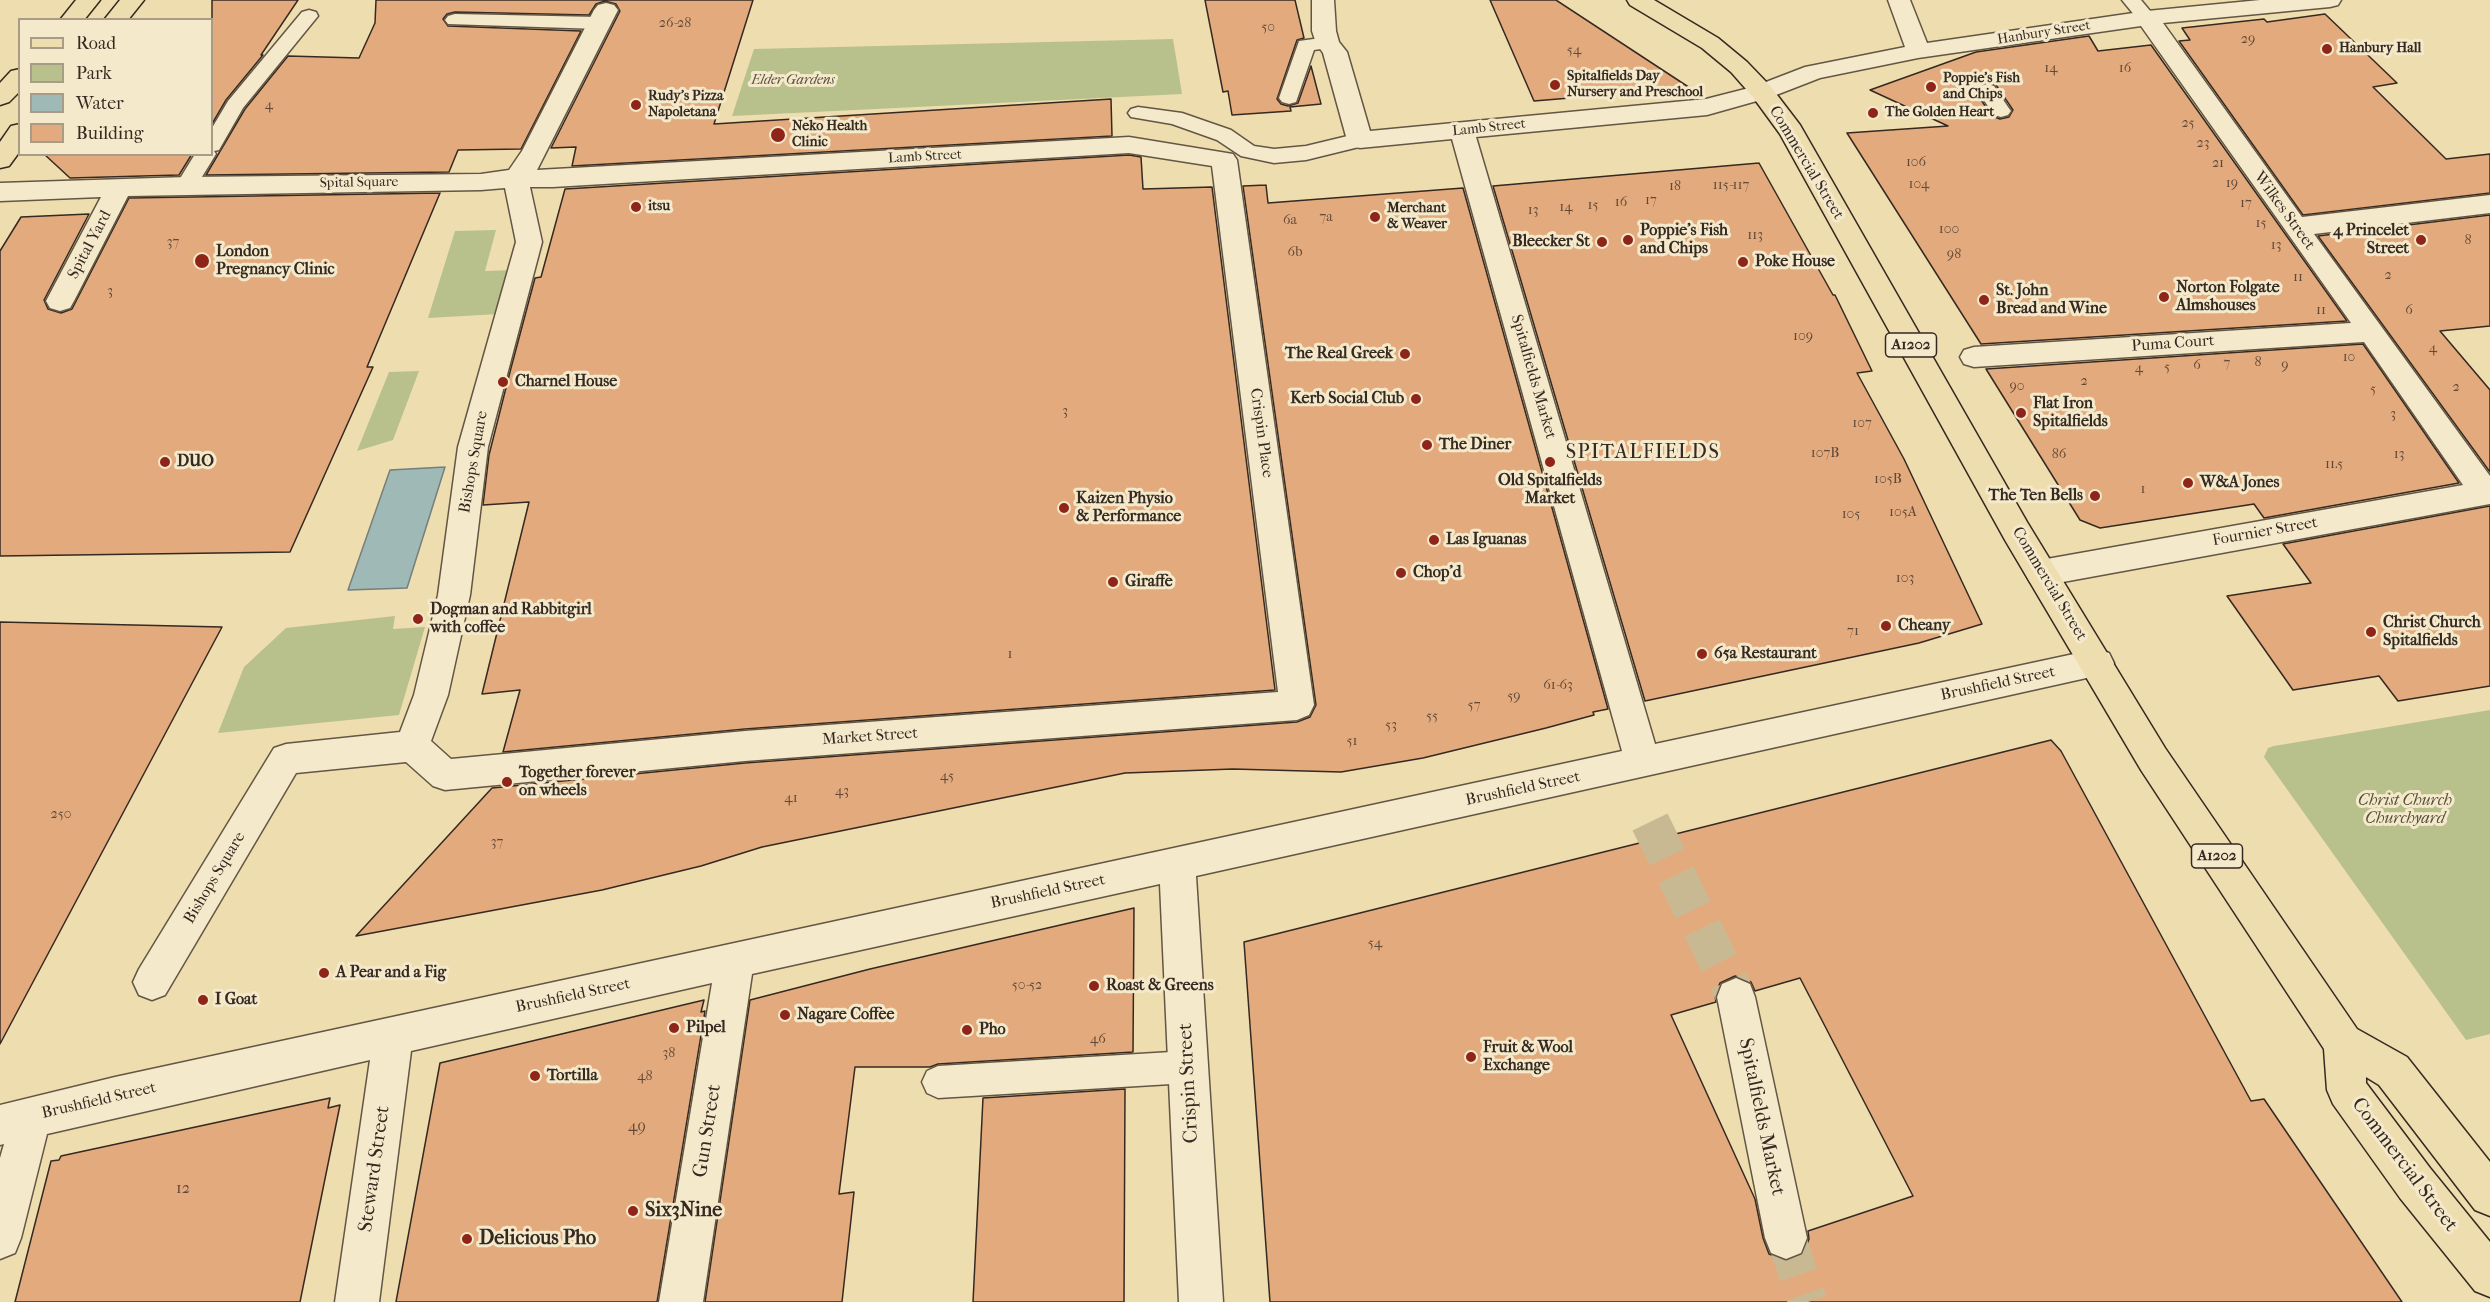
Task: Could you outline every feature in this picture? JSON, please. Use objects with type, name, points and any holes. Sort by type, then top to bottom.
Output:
[{"type":"main road","points":[[73,18],[89,0]]},
{"type":"main road","points":[[117,18],[133,0]]},
{"type":"main road","name":"Commercial Street","points":[[1638,0],[1710,43],[1739,67],[1762,92],[1800,146],[2041,573],[2153,759],[2343,1043],[2393,1071],[2490,1195]]},
{"type":"main road","points":[[0,97],[18,78]]},
{"type":"main road","points":[[0,160],[18,135]]},
{"type":"main road","name":"Commercial Street","points":[[2343,1043],[2347,1090],[2415,1183],[2490,1276]]},
{"type":"street","points":[[1323,0],[1326,37],[1335,52],[1360,140]]},
{"type":"street","points":[[1899,0],[1918,51]]},
{"type":"street","name":"Hanbury Street","points":[[1762,92],[1814,72],[1918,51],[1962,50],[2139,9],[2330,0]]},
{"type":"street","points":[[517,178],[535,151],[606,9]]},
{"type":"street","name":"Wilkes Street","points":[[2139,9],[2487,492]]},
{"type":"street","name":"Lamb Street","points":[[1360,140],[1707,107],[1762,92]]},
{"type":"street","name":"Spitalfields Market","points":[[1462,131],[1643,763]]},
{"type":"street","name":"Lamb Street","points":[[517,178],[553,179],[1130,145],[1236,156]]},
{"type":"street","name":"Crispin Place","points":[[1236,156],[1297,705]]},
{"type":"street","name":"Spital Square","points":[[0,192],[187,185],[481,182],[517,178]]},
{"type":"street","name":"Bishops Square","points":[[152,982],[286,759],[412,746],[431,694],[453,595],[473,447],[529,242],[518,197],[517,178]]},
{"type":"street","name":"Spital Yard","points":[[60,301],[118,188]]},
{"type":"street","points":[[2295,227],[2490,204]]},
{"type":"street","name":"Puma Court","points":[[1974,357],[2372,332]]},
{"type":"street","name":"Fournier Street","points":[[2041,573],[2487,492]]},
{"type":"street","name":"Brushfield Street","points":[[15,1121],[735,960],[2097,663]]},
{"type":"street","name":"Market Street","points":[[412,746],[444,775],[745,746],[1297,705]]},
{"type":"street","name":"Crispin Street","points":[[1177,864],[1201,1302]]},
{"type":"street","name":"Gun Street","points":[[681,1302],[735,960]]},
{"type":"street","name":"Spitalfields Market","points":[[1736,997],[1786,1238]]},
{"type":"street","name":"Steward Street","points":[[357,1302],[393,1036]]},
{"type":"street","points":[[0,1238],[15,1121]]},
{"type":"lane","points":[[455,21],[606,9]]},
{"type":"lane","points":[[213,143],[235,105],[309,16]]},
{"type":"lane","points":[[1289,98],[1306,45],[1326,37]]},
{"type":"lane","points":[[1988,90],[2001,111]]},
{"type":"lane","points":[[1138,112],[1175,118],[1224,135],[1236,156],[1306,153],[1360,140]]},
{"type":"lane","points":[[187,185],[205,156]]},
{"type":"lane","points":[[938,1082],[1188,1067]]},
{"type":"green space","name":"Elder Gardens","points":[[1173,39],[1182,94],[732,116],[754,49]]},
{"type":"green space","points":[[496,230],[485,271],[515,270],[499,314],[428,318],[455,231]]},
{"type":"green space","points":[[419,371],[393,440],[357,451],[389,372]]},
{"type":"green space","points":[[395,616],[393,629],[425,627],[399,715],[218,733],[244,667],[286,628]]},
{"type":"green space","name":"Christ Church Churchyard","points":[[2490,710],[2490,1034],[2466,1040],[2264,757],[2268,748],[2274,746]]},
{"type":"water","points":[[445,467],[407,588],[348,590],[390,470]]},
{"type":"building","points":[[212,0],[298,0],[261,55],[263,55],[226,100],[213,122],[213,18]]},
{"type":"building","points":[[376,0],[753,0],[714,124],[1111,99],[1112,136],[572,166],[576,147],[551,148],[620,11],[616,4],[605,1],[596,4],[589,15],[455,12],[447,14],[443,19],[448,26],[581,31],[521,149],[458,150],[449,172],[206,175],[245,109],[288,56],[359,58],[375,23]]},
{"type":"building","points":[[1205,0],[1295,0],[1304,38],[1297,40],[1277,99],[1281,104],[1288,106],[1298,103],[1311,66],[1321,104],[1290,107],[1291,111],[1232,115],[1228,91],[1223,92]]},
{"type":"building","points":[[1490,0],[1556,0],[1690,88],[1534,101]]},
{"type":"building","points":[[2325,14],[2397,83],[2373,87],[2446,159],[2490,154],[2490,193],[2303,215],[2179,41],[2190,40],[2182,28],[2264,19],[2267,22]]},
{"type":"building","points":[[2089,36],[2098,51],[2151,45],[2347,321],[1981,344],[1847,133],[1948,126],[1870,90],[1976,52]],"holes":[[[1986,82],[1996,85],[2013,110],[2009,117],[2000,119],[1992,116],[1975,91],[1978,85]]]},
{"type":"building","points":[[1129,155],[1141,157],[1143,189],[1212,187],[1275,690],[745,729],[503,752],[520,690],[482,694],[529,502],[483,505],[489,455],[511,368],[535,278],[541,277],[565,189]]},
{"type":"building","points":[[46,156],[191,156],[179,175],[70,178]]},
{"type":"building","points":[[1759,163],[1835,295],[1872,371],[1857,373],[1904,459],[1982,624],[1919,643],[1645,701],[1493,186]]},
{"type":"building","points":[[1266,185],[1268,203],[1463,188],[1608,709],[1546,728],[1423,758],[1341,772],[1233,769],[1125,773],[762,847],[701,866],[602,890],[356,936],[492,788],[745,763],[1297,722],[1310,717],[1316,705],[1243,186]]},
{"type":"building","points":[[440,193],[367,367],[373,367],[290,552],[0,556],[0,251],[21,217],[89,214],[44,300],[48,309],[61,313],[72,309],[129,198]]},
{"type":"building","points":[[2490,215],[2490,326],[2440,331],[2490,390],[2490,472],[2318,236]]},
{"type":"building","points":[[2363,344],[2459,483],[2264,518],[2254,504],[2100,528],[2080,520],[1986,369]]},
{"type":"building","name":"Christ Church Spitalfields","points":[[2490,506],[2490,686],[2398,701],[2379,676],[2293,690],[2227,596],[2311,583],[2283,544]]},
{"type":"building","points":[[0,622],[222,627],[0,1044]]},
{"type":"building","name":"Fruit & Wool Exchange","points":[[2051,740],[2061,751],[2251,1101],[2264,1099],[2402,1302],[1270,1302],[1244,942]],"holes":[[[1735,976],[1751,982],[1755,991],[1800,978],[1913,1196],[1808,1231],[1809,1239],[1803,1254],[1787,1261],[1769,1254],[1763,1238],[1755,1199],[1671,1015],[1716,1002],[1715,996],[1720,983]]]},
{"type":"building","points":[[1134,908],[1133,1052],[938,1064],[930,1067],[855,1067],[839,1194],[854,1192],[842,1302],[705,1302],[750,1000],[870,969]]},
{"type":"building","points":[[704,1000],[701,1012],[705,1011],[657,1302],[396,1302],[440,1063]]},
{"type":"building","points":[[1125,1089],[1124,1302],[973,1302],[983,1098]]},
{"type":"building","points":[[330,1098],[328,1108],[340,1105],[300,1302],[15,1302],[51,1161],[59,1160],[61,1156]]},
{"type":"tunnel","points":[[1650,822],[1736,997]]},
{"type":"tunnel","points":[[1786,1238],[1808,1302]]},
{"type":"place","name":"Hanbury Hall","points":[[2327,49]]},
{"type":"place","name":"Spitalfields Day Nursery and Preschool","points":[[1555,85]]},
{"type":"place","name":"Poppie’s Fish and Chips","points":[[1931,87]]},
{"type":"place","name":"Rudy's Pizza Napoletana","points":[[636,105]]},
{"type":"place","name":"The Golden Heart","points":[[1873,113]]},
{"type":"place","name":"Neko Health Clinic","points":[[778,135]]},
{"type":"place","name":"itsu","points":[[636,207]]},
{"type":"place","name":"Merchant & Weaver","points":[[1375,217]]},
{"type":"place","name":"Poppie's Fish and Chips","points":[[1628,240]]},
{"type":"place","name":"4 Princelet Street","points":[[2421,240]]},
{"type":"place","name":"Bleecker St","points":[[1602,242]]},
{"type":"place","name":"London Pregnancy Clinic","points":[[202,261]]},
{"type":"place","name":"Poke House","points":[[1743,262]]},
{"type":"place","name":"Norton Folgate Almshouses","points":[[2164,297]]},
{"type":"place","name":"St. John Bread and Wine","points":[[1984,300]]},
{"type":"place","name":"The Real Greek","points":[[1405,354]]},
{"type":"place","name":"Charnel House","points":[[503,382]]},
{"type":"place","name":"Kerb Social Club","points":[[1416,399]]},
{"type":"place","name":"Flat Iron Spitalfields","points":[[2021,413]]},
{"type":"place","name":"The Diner","points":[[1427,445]]},
{"type":"place","name":"DUO","points":[[165,462]]},
{"type":"place","name":"Old Spitalfields Market","points":[[1550,462]]},
{"type":"place","name":"W&A Jones","points":[[2188,483]]},
{"type":"place","name":"The Ten Bells","points":[[2095,496]]},
{"type":"place","name":"Kaizen Physio & Performance","points":[[1064,508]]},
{"type":"place","name":"Las Iguanas","points":[[1434,540]]},
{"type":"place","name":"Chop'd","points":[[1401,573]]},
{"type":"place","name":"Giraffe","points":[[1113,582]]},
{"type":"place","name":"Dogman and Rabbitgirl with coffee","points":[[418,619]]},
{"type":"place","name":"Cheany","points":[[1886,626]]},
{"type":"place","name":"Christ Church Spitalfields","points":[[2371,632]]},
{"type":"place","name":"65a Restaurant","points":[[1702,654]]},
{"type":"place","name":"Together forever on wheels","points":[[507,782]]},
{"type":"place","name":"A Pear and a Fig","points":[[324,973]]},
{"type":"place","name":"Roast & Greens","points":[[1094,986]]},
{"type":"place","name":"I Goat","points":[[203,1000]]},
{"type":"place","name":"Nagare Coffee","points":[[785,1015]]},
{"type":"place","name":"Pilpel","points":[[674,1028]]},
{"type":"place","name":"Pho","points":[[967,1030]]},
{"type":"place","name":"Fruit & Wool Exchange","points":[[1471,1057]]},
{"type":"place","name":"Tortilla","points":[[535,1076]]},
{"type":"place","name":"Six3Nine","points":[[633,1211]]},
{"type":"place","name":"Delicious Pho","points":[[467,1239]]},
{"type":"district","name":"SPITALFIELDS","points":[[1643,453]]}]
